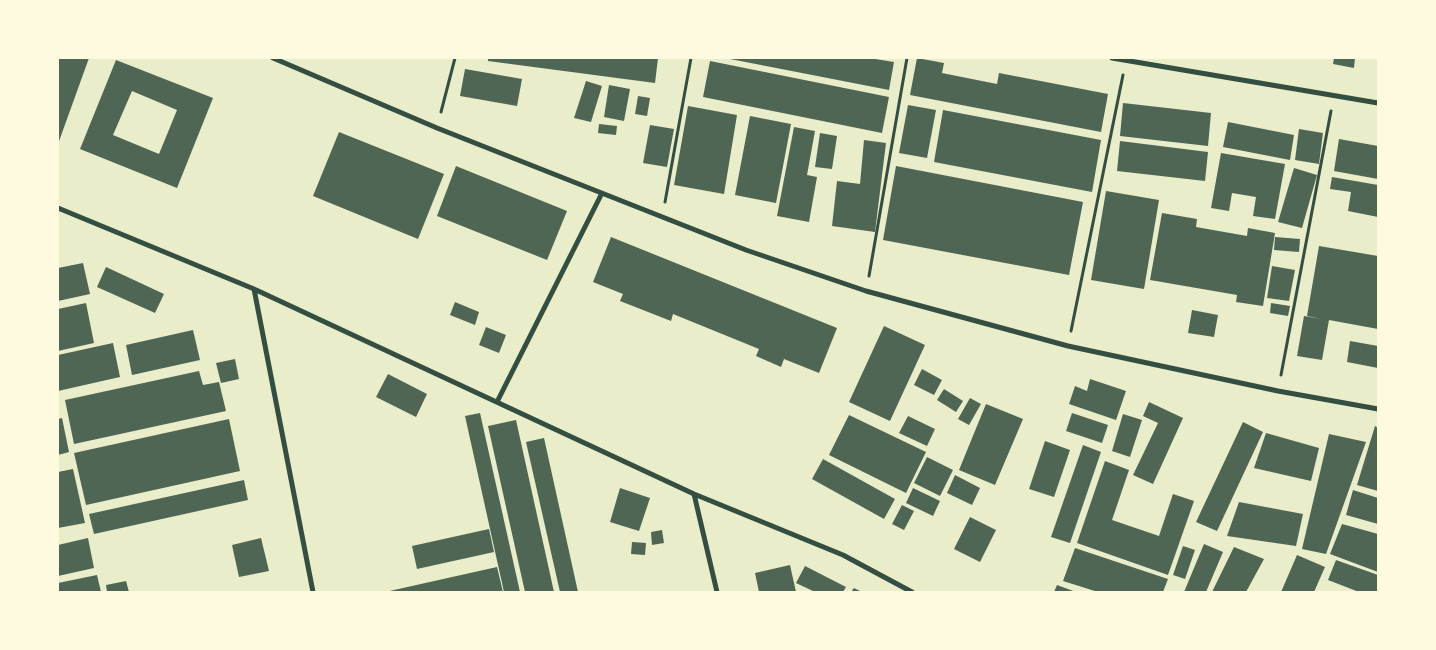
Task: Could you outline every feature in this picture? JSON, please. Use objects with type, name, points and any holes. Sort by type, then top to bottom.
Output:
[{"type":"street","points":[[273,58],[437,128],[746,250],[866,291],[1068,346],[1278,391],[1378,409]]},
{"type":"street","points":[[1112,58],[1378,103]]},
{"type":"street","points":[[497,402],[602,193]]},
{"type":"street","points":[[58,208],[254,289],[694,494],[843,555],[912,592]]},
{"type":"street","points":[[254,289],[313,592]]},
{"type":"street","points":[[694,494],[717,592]]},
{"type":"path","points":[[437,128],[455,58]]},
{"type":"path","points":[[662,216],[692,58]]},
{"type":"path","points":[[866,291],[907,58]]},
{"type":"path","points":[[1068,346],[1126,60]]},
{"type":"path","points":[[1278,391],[1334,95]]},
{"type":"building","points":[[58,58],[89,58],[58,144]]},
{"type":"building","points":[[488,58],[658,58],[655,83],[488,61]]},
{"type":"building","points":[[725,58],[869,58],[894,62],[889,90]]},
{"type":"building","points":[[917,58],[944,63],[942,73],[997,84],[999,73],[1108,94],[1101,132],[910,95]]},
{"type":"building","points":[[1334,58],[1355,58],[1354,68],[1333,64]]},
{"type":"building","points":[[116,60],[213,98],[177,188],[80,149]],"holes":[[[132,91],[177,110],[159,154],[113,135]]]},
{"type":"building","points":[[710,61],[889,97],[882,133],[703,97]]},
{"type":"building","points":[[465,69],[522,79],[517,106],[460,96]]},
{"type":"building","points":[[586,81],[602,86],[591,122],[574,118]]},
{"type":"building","points":[[609,85],[630,89],[624,121],[604,117]]},
{"type":"building","points":[[638,96],[650,98],[647,116],[635,114]]},
{"type":"building","points":[[1123,103],[1211,113],[1208,146],[1120,136]]},
{"type":"building","points":[[908,105],[936,110],[927,158],[899,153]]},
{"type":"building","points":[[688,106],[737,115],[724,194],[674,185]]},
{"type":"building","points":[[943,110],[1101,140],[1092,192],[934,162]]},
{"type":"building","points":[[750,116],[791,124],[776,203],[735,195]]},
{"type":"building","points":[[1228,122],[1294,135],[1290,160],[1223,147]]},
{"type":"building","points":[[599,124],[617,126],[616,135],[598,133]]},
{"type":"building","points":[[650,125],[674,129],[667,167],[643,163]]},
{"type":"building","points":[[794,127],[815,131],[807,175],[817,177],[809,222],[777,216]]},
{"type":"building","points":[[1299,129],[1323,133],[1319,164],[1295,160]]},
{"type":"building","points":[[339,132],[444,174],[418,239],[313,196]]},
{"type":"building","points":[[820,133],[837,136],[832,169],[815,167]]},
{"type":"building","points":[[1339,139],[1378,146],[1378,179],[1334,171]]},
{"type":"building","points":[[864,140],[886,143],[875,232],[832,226],[837,181],[860,184]]},
{"type":"building","points":[[1120,141],[1208,152],[1205,181],[1117,171]]},
{"type":"building","points":[[1221,153],[1285,164],[1275,219],[1253,216],[1256,197],[1232,193],[1229,211],[1211,208]]},
{"type":"building","points":[[456,166],[567,211],[547,260],[437,216]]},
{"type":"building","points":[[896,166],[1083,202],[1069,275],[883,240]]},
{"type":"building","points":[[1294,168],[1317,175],[1302,228],[1278,222]]},
{"type":"building","points":[[1332,177],[1378,185],[1378,217],[1348,211],[1351,192],[1330,189]]},
{"type":"building","points":[[1106,191],[1159,200],[1144,289],[1091,280]]},
{"type":"building","points":[[1162,213],[1197,219],[1196,227],[1247,236],[1248,228],[1275,233],[1263,306],[1236,302],[1237,295],[1150,280]]},
{"type":"building","points":[[611,237],[837,328],[819,373],[784,359],[781,367],[756,356],[759,349],[673,314],[671,321],[620,301],[623,294],[593,282]]},
{"type":"building","points":[[1275,237],[1300,239],[1299,252],[1274,250]]},
{"type":"building","points":[[1319,246],[1378,256],[1378,329],[1329,320],[1322,360],[1297,356],[1304,316],[1321,319],[1307,316]]},
{"type":"building","points":[[83,263],[90,294],[58,301],[58,268]]},
{"type":"building","points":[[1272,266],[1295,270],[1289,301],[1267,298]]},
{"type":"building","points":[[106,267],[164,294],[155,313],[97,287]]},
{"type":"building","points":[[455,302],[479,312],[475,325],[450,315]]},
{"type":"building","points":[[86,303],[94,343],[58,351],[58,309]]},
{"type":"building","points":[[1271,303],[1290,306],[1288,316],[1270,313]]},
{"type":"building","points":[[1192,310],[1218,315],[1214,337],[1188,333]]},
{"type":"building","points":[[884,326],[925,345],[890,421],[849,402]]},
{"type":"building","points":[[486,327],[506,335],[499,353],[479,345]]},
{"type":"building","points":[[193,330],[200,360],[132,375],[126,345]]},
{"type":"building","points":[[1350,341],[1378,346],[1378,368],[1347,362]]},
{"type":"building","points":[[113,343],[120,377],[58,391],[58,355]]},
{"type":"building","points":[[235,359],[239,379],[221,383],[216,363]]},
{"type":"building","points":[[922,369],[942,380],[934,395],[914,385]]},
{"type":"building","points":[[199,371],[203,385],[219,382],[226,411],[74,444],[65,400]]},
{"type":"building","points":[[388,374],[427,394],[416,417],[376,397]]},
{"type":"building","points":[[1090,379],[1126,391],[1116,420],[1069,404],[1075,386],[1087,391]]},
{"type":"building","points":[[944,389],[963,401],[956,412],[937,400]]},
{"type":"building","points":[[970,398],[981,404],[969,425],[958,419]]},
{"type":"building","points":[[1149,402],[1183,418],[1153,484],[1133,475],[1158,423],[1143,416]]},
{"type":"building","points":[[986,404],[1023,419],[995,485],[959,470]]},
{"type":"building","points":[[480,413],[520,592],[504,592],[465,416]]},
{"type":"building","points":[[1072,413],[1108,425],[1102,443],[1066,431]]},
{"type":"building","points":[[1123,414],[1142,420],[1130,457],[1112,451]]},
{"type":"building","points":[[849,415],[926,452],[906,493],[829,455]]},
{"type":"building","points":[[908,416],[935,429],[927,446],[899,433]]},
{"type":"building","points":[[62,418],[69,452],[58,455],[58,419]]},
{"type":"building","points":[[229,419],[240,471],[86,505],[74,453]]},
{"type":"building","points":[[516,420],[554,592],[525,592],[488,426]]},
{"type":"building","points":[[1243,422],[1263,432],[1217,531],[1196,522]]},
{"type":"building","points":[[1375,426],[1378,428],[1378,491],[1357,485]]},
{"type":"building","points":[[1266,433],[1319,448],[1311,481],[1254,468]]},
{"type":"building","points":[[1329,434],[1366,442],[1326,554],[1302,549]]},
{"type":"building","points":[[544,438],[578,592],[560,592],[526,442]]},
{"type":"building","points":[[1045,441],[1070,450],[1054,497],[1029,489]]},
{"type":"building","points":[[1083,445],[1101,452],[1070,543],[1051,537]]},
{"type":"building","points":[[927,457],[953,470],[940,496],[914,483]]},
{"type":"building","points":[[823,459],[895,499],[884,519],[812,479]]},
{"type":"building","points":[[1105,461],[1129,470],[1112,520],[1159,536],[1173,494],[1194,501],[1168,575],[1077,543]]},
{"type":"building","points":[[73,469],[85,523],[58,528],[58,472]]},
{"type":"building","points":[[955,475],[980,488],[972,505],[947,493]]},
{"type":"building","points":[[244,480],[248,500],[94,534],[89,514]]},
{"type":"building","points":[[620,488],[650,498],[639,531],[610,522]]},
{"type":"building","points":[[913,488],[940,501],[933,516],[906,503]]},
{"type":"building","points":[[1353,490],[1378,498],[1378,524],[1346,515]]},
{"type":"building","points":[[1239,502],[1303,514],[1296,546],[1227,536]]},
{"type":"building","points":[[902,505],[914,511],[904,530],[892,524]]},
{"type":"building","points":[[970,517],[996,530],[980,562],[954,549]]},
{"type":"building","points":[[1342,524],[1378,534],[1378,572],[1330,554]]},
{"type":"building","points":[[489,529],[494,552],[417,569],[412,546]]},
{"type":"building","points":[[662,530],[664,543],[652,545],[651,532]]},
{"type":"building","points":[[88,538],[94,568],[58,576],[58,545]]},
{"type":"building","points":[[261,538],[269,571],[239,577],[232,545]]},
{"type":"building","points":[[632,542],[646,543],[645,555],[631,554]]},
{"type":"building","points":[[1204,544],[1223,552],[1206,592],[1184,592]]},
{"type":"building","points":[[1183,546],[1195,550],[1185,579],[1173,575]]},
{"type":"building","points":[[1234,547],[1264,559],[1246,592],[1212,592]]},
{"type":"building","points":[[1075,548],[1168,579],[1163,592],[1098,592],[1063,581]]},
{"type":"building","points":[[1297,555],[1325,567],[1314,592],[1281,592]]},
{"type":"building","points":[[1336,560],[1378,575],[1378,592],[1359,592],[1328,580]]},
{"type":"building","points":[[790,565],[796,592],[759,592],[755,573]]},
{"type":"building","points":[[805,566],[846,587],[843,592],[815,592],[796,583]]},
{"type":"building","points":[[497,567],[503,592],[385,592]]},
{"type":"building","points":[[97,575],[101,592],[58,592],[58,583]]},
{"type":"building","points":[[126,581],[129,592],[107,592],[106,585]]},
{"type":"building","points":[[1057,585],[1076,592],[1054,592]]},
{"type":"building","points":[[854,588],[862,592],[851,592]]}]
